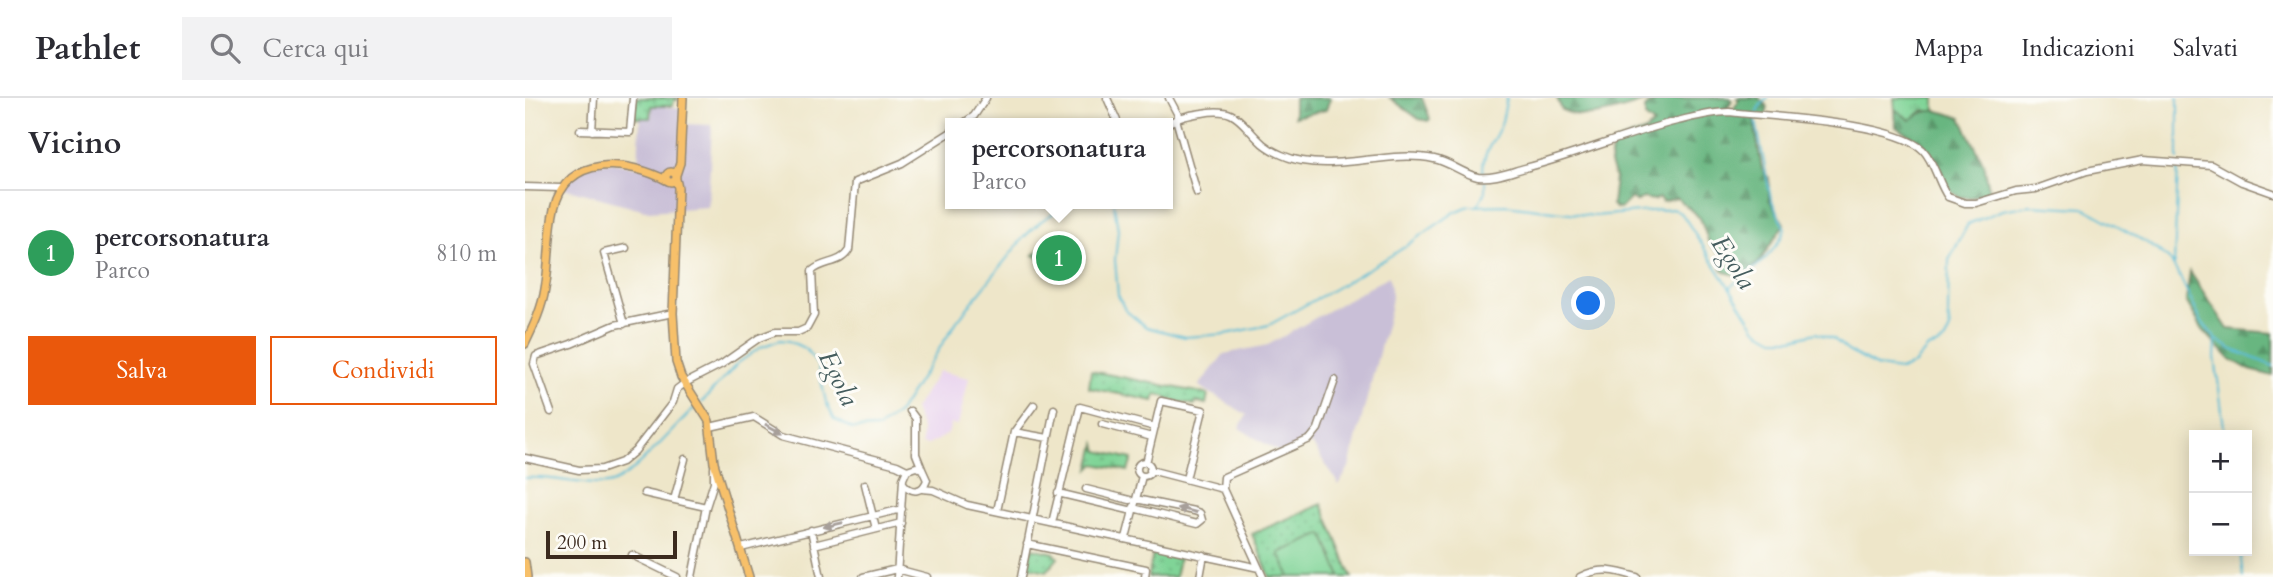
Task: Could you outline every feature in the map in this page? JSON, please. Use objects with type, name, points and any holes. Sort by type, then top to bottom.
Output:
[{"type":"main road","points":[[525,345],[544,296],[552,216],[561,188],[580,172],[600,166],[617,166],[672,177],[680,169],[683,98]]},
{"type":"main road","points":[[672,177],[678,193],[673,313],[676,362],[685,383],[705,412],[710,426],[714,463],[749,577]]},
{"type":"main road","points":[[525,562],[527,577]]},
{"type":"street","points":[[592,131],[594,98]]},
{"type":"street","points":[[580,130],[630,132],[633,98]]},
{"type":"street","points":[[971,118],[986,98]]},
{"type":"street","points":[[1107,98],[1116,118]]},
{"type":"street","points":[[1169,98],[1197,193]]},
{"type":"street","points":[[1173,120],[1207,112],[1227,112],[1243,121],[1262,143],[1300,161],[1329,163],[1391,158],[1434,159],[1484,177],[1539,164],[1646,128],[1688,118],[1722,112],[1755,114],[1893,133],[1913,142],[1924,152],[1948,197],[1965,203],[1976,203],[2015,191],[2036,189],[2105,167],[2143,160],[2211,165],[2242,182],[2273,193]]},
{"type":"street","points":[[525,458],[591,470],[622,462],[635,451],[673,402],[677,389],[685,383],[722,364],[759,338],[781,331],[798,332],[807,328],[814,314],[812,271],[820,264],[842,259],[849,250],[855,182],[902,163],[945,135]]},
{"type":"street","points":[[525,187],[561,188]]},
{"type":"street","points":[[624,324],[604,253],[626,248]]},
{"type":"street","points":[[551,412],[534,364],[536,356],[615,326],[673,313]]},
{"type":"street","points":[[1263,577],[1223,489],[1224,477],[1310,439],[1318,429],[1335,380]]},
{"type":"street","points":[[1186,479],[1203,410],[1161,401],[1146,463],[1150,470],[1223,489]]},
{"type":"street","points":[[997,511],[1014,432],[1034,405]]},
{"type":"street","points":[[1052,523],[1080,407],[1155,426]]},
{"type":"street","points":[[1021,577],[1054,409]]},
{"type":"street","points":[[910,411],[916,419],[916,454],[922,469],[948,497]]},
{"type":"street","points":[[710,426],[754,417],[783,435],[908,470],[916,467],[922,469]]},
{"type":"street","points":[[1121,429],[1124,418]]},
{"type":"street","points":[[1102,424],[1152,438]]},
{"type":"street","points":[[1014,432],[1048,438]]},
{"type":"street","points":[[897,573],[904,483],[916,454]]},
{"type":"street","points":[[674,500],[685,459]]},
{"type":"street","points":[[692,577],[706,507],[714,482],[714,463]]},
{"type":"street","points":[[1142,476],[1138,472],[1138,466],[1146,463]]},
{"type":"street","points":[[1142,476],[1148,475],[1150,470]]},
{"type":"street","points":[[710,496],[718,476]]},
{"type":"street","points":[[1126,538],[1133,499],[1142,476]]},
{"type":"street","points":[[904,495],[926,484],[927,477]]},
{"type":"street","points":[[904,483],[908,488],[933,490],[967,505],[1259,568]]},
{"type":"street","points":[[865,484],[876,529]]},
{"type":"street","points":[[1058,493],[1197,524],[1202,520],[1200,513],[1194,511],[1086,489]]},
{"type":"street","points":[[710,496],[718,491],[726,500]]},
{"type":"street","points":[[644,493],[706,507]]},
{"type":"street","points":[[1102,504],[1104,494]]},
{"type":"street","points":[[741,548],[902,509]]},
{"type":"street","points":[[814,545],[901,523]]},
{"type":"street","points":[[811,530],[821,577]]},
{"type":"street","points":[[1027,544],[1146,569],[1145,577]]},
{"type":"street","points":[[632,555],[677,577]]},
{"type":"street","points":[[1200,577],[1204,555]]},
{"type":"street","points":[[1580,577],[1604,569],[1637,577]]},
{"type":"street","points":[[863,577],[897,573],[927,577]]},
{"type":"shaded area","points":[[652,106],[684,109],[684,124],[712,125],[708,207],[649,211],[564,188],[564,181],[577,167],[607,162],[638,167],[640,119],[651,119]]},
{"type":"shaded area","points":[[1389,276],[1392,297],[1389,314],[1349,467],[1339,485],[1312,444],[1284,455],[1239,428],[1247,415],[1199,386],[1224,354],[1268,345]]},
{"type":"shaded area","points":[[939,371],[969,378],[958,425],[951,424],[948,434],[928,445],[922,445],[922,429],[914,409]]},
{"type":"green space","points":[[636,98],[678,100],[674,100],[673,106],[651,106],[650,118],[635,118]]},
{"type":"green space","points":[[1294,98],[1330,98],[1326,110],[1294,117]]},
{"type":"green space","points":[[1390,98],[1422,98],[1430,119],[1419,119]]},
{"type":"green space","points":[[1557,98],[1657,98],[1609,112],[1585,115],[1562,110]]},
{"type":"green space","points":[[1669,98],[1730,98],[1732,100],[1727,109],[1733,110],[1739,100],[1737,98],[1759,98],[1768,107],[1765,118],[1754,121],[1762,169],[1769,178],[1769,199],[1784,224],[1759,262],[1741,277],[1725,272],[1722,268],[1727,261],[1709,243],[1700,218],[1677,198],[1663,202],[1659,198],[1643,198],[1636,202],[1631,198],[1620,209],[1612,205],[1615,178],[1610,164],[1613,143],[1646,131],[1654,124],[1645,117],[1645,108],[1649,104]]},
{"type":"green space","points":[[1894,98],[1935,98],[1935,111],[1922,111],[1910,120],[1895,109]]},
{"type":"green space","points":[[1895,109],[1910,120],[1929,111],[1961,118],[1984,164],[1990,194],[1961,197],[1953,193],[1928,149],[1896,127]]},
{"type":"green space","points":[[1058,245],[1080,251],[1080,257],[1067,272],[1034,255],[1043,248]]},
{"type":"green space","points":[[2190,272],[2228,329],[2273,333],[2273,376],[2250,370],[2229,358],[2203,330],[2186,301]]},
{"type":"green space","points":[[1091,371],[1208,394],[1206,404],[1196,402],[1195,405],[1156,394],[1154,401],[1089,388]]},
{"type":"green space","points":[[1096,444],[1098,451],[1132,459],[1128,471],[1095,464],[1090,469]]},
{"type":"green space","points":[[1322,504],[1352,577],[1270,577],[1252,534]]},
{"type":"green space","points":[[1323,534],[1341,577],[1290,577],[1279,553]]},
{"type":"green space","points":[[1032,548],[1054,553],[1058,558],[1047,571],[1028,567]]},
{"type":"green space","points":[[1154,549],[1159,550],[1161,555],[1179,559],[1175,577],[1148,577]]},
{"type":"waterway","points":[[1484,175],[1486,154],[1502,121],[1507,98]]},
{"type":"waterway","points":[[1729,287],[1769,255],[1785,229],[1771,199],[1755,116],[1767,98]]},
{"type":"waterway","points":[[2178,98],[2178,160]]},
{"type":"waterway","points":[[2174,265],[2178,166]]},
{"type":"waterway","points":[[1478,205],[1485,192],[1485,181]]},
{"type":"waterway","name":"Egola","points":[[1115,209],[1118,230],[1115,260],[1118,295],[1125,310],[1146,327],[1185,337],[1226,334],[1269,325],[1397,252],[1455,212],[1469,206],[1506,205],[1594,216],[1673,209],[1682,214],[1756,329],[1774,339],[1793,339],[1816,333],[1834,339],[1848,351],[1878,367],[1900,370],[1914,364],[1928,348],[1945,340],[1950,329],[1949,260],[1968,224],[2002,210],[2030,205],[2084,208],[2149,244],[2169,259],[2201,321],[2216,339],[2231,349],[2273,366]]},
{"type":"waterway","name":"Egola","points":[[702,402],[738,363],[761,347],[780,340],[789,341],[806,349],[818,366],[826,402],[834,419],[853,429],[878,428],[899,412],[957,321],[1023,238],[1041,221],[1061,209]]},
{"type":"waterway","points":[[2216,339],[2215,357],[2224,430]]},
{"type":"waterway","name":"Egola","points":[[525,478],[587,484],[617,481],[640,463],[698,405]]},
{"type":"waterway","points":[[2241,556],[2243,577]]},
{"type":"place","name":"percorsonatura","points":[[1059,258]]}]
